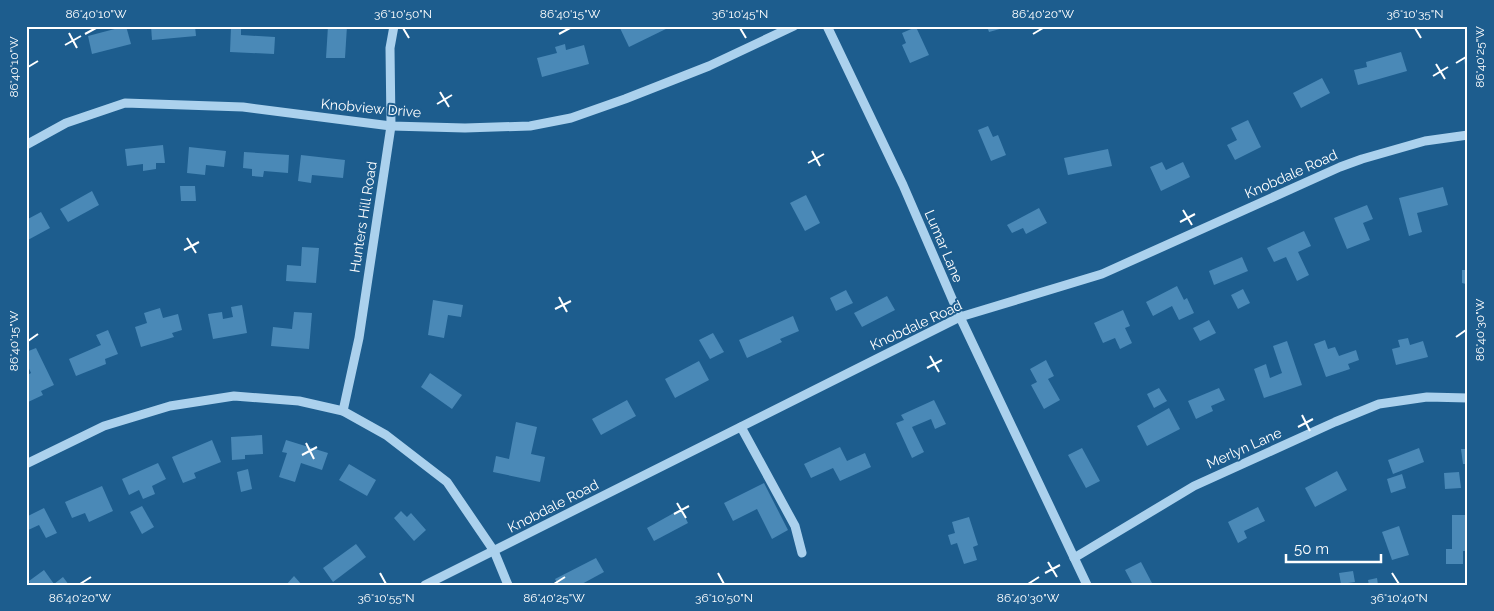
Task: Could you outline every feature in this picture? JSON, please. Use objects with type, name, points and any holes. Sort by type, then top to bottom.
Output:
[{"type":"street","name":"Hunters Hill Road","points":[[344,410],[360,332],[391,126],[390,48],[394,26]]},
{"type":"street","name":"Knobview Drive","points":[[26,145],[66,123],[125,103],[243,107],[391,126],[465,128],[530,126],[571,118],[624,99],[709,66],[794,26]]},
{"type":"street","name":"Lumar Lane","points":[[827,26],[903,185],[960,317],[1086,585]]},
{"type":"street","name":"Knobdale Road","points":[[425,585],[960,317],[1102,274],[1340,167],[1362,159],[1425,141],[1468,136]]},
{"type":"street","points":[[26,464],[104,426],[170,406],[234,396],[299,401],[344,410],[386,435],[447,482],[494,551],[508,585]]},
{"type":"street","name":"Merlyn Lane","points":[[1074,558],[1194,486],[1379,404],[1427,397],[1468,398]]},
{"type":"street","points":[[741,427],[795,526],[802,553]]},
{"type":"building","points":[[126,26],[131,44],[92,54],[88,36]]},
{"type":"building","points":[[151,26],[195,26],[196,36],[152,40]]},
{"type":"building","points":[[328,26],[347,26],[345,58],[326,58]]},
{"type":"building","points":[[619,26],[672,26],[629,47]]},
{"type":"building","points":[[987,26],[1007,26],[1007,27],[989,32]]},
{"type":"building","points":[[231,27],[241,28],[241,35],[275,37],[274,54],[230,52]]},
{"type":"building","points":[[916,27],[929,55],[910,63],[902,45],[906,43],[902,33]]},
{"type":"building","points":[[565,44],[566,50],[584,45],[589,64],[542,77],[537,58],[557,53],[555,47]]},
{"type":"building","points":[[1401,52],[1407,71],[1358,85],[1354,70],[1367,67],[1366,62]]},
{"type":"building","points":[[1464,58],[1468,58],[1468,79],[1467,79]]},
{"type":"building","points":[[1322,78],[1330,93],[1301,108],[1293,93]]},
{"type":"building","points":[[1248,120],[1261,147],[1235,160],[1227,145],[1237,140],[1231,128]]},
{"type":"building","points":[[988,126],[993,137],[998,135],[1006,155],[991,161],[978,130]]},
{"type":"building","points":[[163,145],[165,163],[156,163],[156,169],[143,171],[143,164],[127,166],[125,149]]},
{"type":"building","points":[[189,147],[226,151],[224,167],[206,165],[205,175],[187,173]]},
{"type":"building","points":[[1108,149],[1112,166],[1068,175],[1064,158]]},
{"type":"building","points":[[244,152],[289,155],[288,173],[264,171],[263,177],[252,176],[252,169],[243,168]]},
{"type":"building","points":[[301,155],[345,160],[343,178],[312,175],[311,183],[298,181]]},
{"type":"building","points":[[1162,162],[1166,170],[1183,162],[1190,177],[1161,191],[1150,167]]},
{"type":"building","points":[[180,186],[195,186],[196,201],[181,201]]},
{"type":"building","points":[[1443,187],[1448,205],[1417,213],[1422,232],[1409,236],[1399,198]]},
{"type":"building","points":[[92,191],[99,205],[68,222],[60,209]]},
{"type":"building","points":[[806,195],[820,223],[805,231],[790,203]]},
{"type":"building","points":[[1367,205],[1373,219],[1363,223],[1370,240],[1347,249],[1334,218]]},
{"type":"building","points":[[1039,208],[1047,223],[1026,234],[1023,228],[1012,233],[1007,225]]},
{"type":"building","points":[[41,212],[50,228],[26,241],[26,220]]},
{"type":"building","points":[[1465,216],[1468,216],[1468,234],[1466,234]]},
{"type":"building","points":[[1304,231],[1311,246],[1298,252],[1309,275],[1297,281],[1286,257],[1274,262],[1267,248]]},
{"type":"building","points":[[302,247],[319,248],[316,283],[286,281],[287,265],[301,266]]},
{"type":"building","points":[[1242,257],[1248,271],[1214,285],[1209,271]]},
{"type":"building","points":[[1462,270],[1468,270],[1468,292],[1465,292],[1466,284],[1462,283]]},
{"type":"building","points":[[1177,286],[1184,300],[1187,298],[1194,313],[1179,320],[1172,306],[1153,316],[1146,302]]},
{"type":"building","points":[[1243,289],[1250,303],[1238,309],[1231,295]]},
{"type":"building","points":[[846,290],[853,303],[836,311],[830,298]]},
{"type":"building","points":[[887,296],[895,310],[862,327],[854,313]]},
{"type":"building","points":[[433,300],[463,305],[461,317],[448,315],[444,338],[428,335]]},
{"type":"building","points":[[242,305],[247,333],[213,339],[208,314],[222,312],[223,319],[233,317],[231,307]]},
{"type":"building","points":[[160,308],[163,318],[178,314],[182,330],[172,333],[174,337],[141,347],[135,327],[147,323],[144,313]]},
{"type":"building","points":[[1123,310],[1130,326],[1125,328],[1132,343],[1120,349],[1115,338],[1103,343],[1094,323]]},
{"type":"building","points":[[294,312],[312,313],[309,349],[271,346],[273,327],[292,329]]},
{"type":"building","points":[[793,316],[799,331],[780,339],[782,342],[747,358],[739,340]]},
{"type":"building","points":[[1209,320],[1216,333],[1200,341],[1193,328]]},
{"type":"building","points":[[108,330],[118,354],[105,359],[106,364],[76,376],[69,359],[101,345],[96,335]]},
{"type":"building","points":[[713,333],[724,352],[710,359],[699,340]]},
{"type":"building","points":[[1408,338],[1410,345],[1423,341],[1428,357],[1396,365],[1392,349],[1400,347],[1398,340]]},
{"type":"building","points":[[1325,340],[1328,349],[1335,347],[1339,356],[1356,350],[1359,360],[1348,364],[1350,369],[1326,377],[1314,344]]},
{"type":"building","points":[[1287,341],[1302,385],[1264,398],[1254,369],[1266,364],[1270,378],[1282,373],[1273,346]]},
{"type":"building","points":[[36,348],[54,385],[41,391],[43,395],[26,403],[26,376],[31,373],[26,362],[26,352]]},
{"type":"building","points":[[1046,360],[1054,376],[1048,379],[1060,400],[1044,409],[1031,385],[1037,382],[1030,369]]},
{"type":"building","points":[[699,361],[709,380],[675,398],[665,379]]},
{"type":"building","points":[[430,373],[462,395],[452,409],[421,387]]},
{"type":"building","points":[[1159,388],[1167,401],[1154,408],[1147,394]]},
{"type":"building","points":[[1219,388],[1225,400],[1211,406],[1213,411],[1196,419],[1188,401]]},
{"type":"building","points":[[627,400],[636,416],[601,435],[592,419]]},
{"type":"building","points":[[934,400],[946,424],[935,429],[931,419],[912,427],[924,452],[912,458],[896,423],[904,420],[901,415]]},
{"type":"building","points":[[1169,408],[1180,429],[1147,446],[1137,426]]},
{"type":"building","points":[[516,422],[537,427],[531,454],[545,457],[540,482],[493,472],[496,456],[509,459]]},
{"type":"building","points":[[262,435],[263,454],[245,455],[245,459],[232,460],[231,437]]},
{"type":"building","points":[[212,440],[221,462],[194,473],[196,478],[183,483],[172,457]]},
{"type":"building","points":[[286,440],[328,453],[322,470],[301,463],[295,482],[279,477],[287,453],[282,452]]},
{"type":"building","points":[[840,447],[847,461],[865,453],[871,467],[840,481],[833,468],[811,478],[804,464]]},
{"type":"building","points":[[1082,448],[1100,481],[1086,488],[1068,455]]},
{"type":"building","points":[[1419,448],[1424,462],[1393,474],[1388,460]]},
{"type":"building","points":[[1461,449],[1468,449],[1468,464],[1463,464]]},
{"type":"building","points":[[158,463],[166,479],[152,486],[155,494],[143,499],[139,490],[129,495],[122,479]]},
{"type":"building","points":[[349,464],[376,480],[367,496],[339,480]]},
{"type":"building","points":[[248,469],[252,489],[241,492],[237,472]]},
{"type":"building","points":[[1337,471],[1347,490],[1315,507],[1305,488]]},
{"type":"building","points":[[1459,472],[1461,488],[1445,489],[1444,473]]},
{"type":"building","points":[[1402,474],[1406,488],[1391,493],[1387,479]]},
{"type":"building","points":[[764,483],[788,530],[772,539],[757,509],[733,521],[724,503]]},
{"type":"building","points":[[102,486],[113,511],[89,522],[85,513],[72,518],[65,502]]},
{"type":"building","points":[[142,506],[154,527],[142,534],[130,512]]},
{"type":"building","points":[[1258,507],[1265,521],[1244,531],[1247,538],[1238,543],[1228,522]]},
{"type":"building","points":[[44,508],[57,533],[46,538],[39,525],[26,531],[26,517]]},
{"type":"building","points":[[681,509],[688,523],[654,541],[647,528]]},
{"type":"building","points":[[401,511],[407,517],[411,513],[426,530],[414,541],[394,518]]},
{"type":"building","points":[[1452,515],[1466,515],[1468,551],[1463,551],[1463,564],[1446,564],[1446,549],[1452,549]]},
{"type":"building","points":[[969,517],[978,545],[973,547],[977,560],[964,564],[957,543],[951,545],[948,535],[955,533],[952,522]]},
{"type":"building","points":[[1399,526],[1409,555],[1392,560],[1382,532]]},
{"type":"building","points":[[356,544],[366,557],[333,582],[323,568]]},
{"type":"building","points":[[596,558],[604,572],[580,585],[558,585],[555,579]]},
{"type":"building","points":[[1141,562],[1153,585],[1133,585],[1125,570]]},
{"type":"building","points":[[44,570],[54,584],[63,577],[69,585],[31,585],[29,581]]},
{"type":"building","points":[[1353,571],[1355,582],[1341,584],[1339,573]]},
{"type":"building","points":[[294,576],[302,585],[286,585]]},
{"type":"building","points":[[1377,578],[1378,585],[1369,585],[1368,580]]}]
